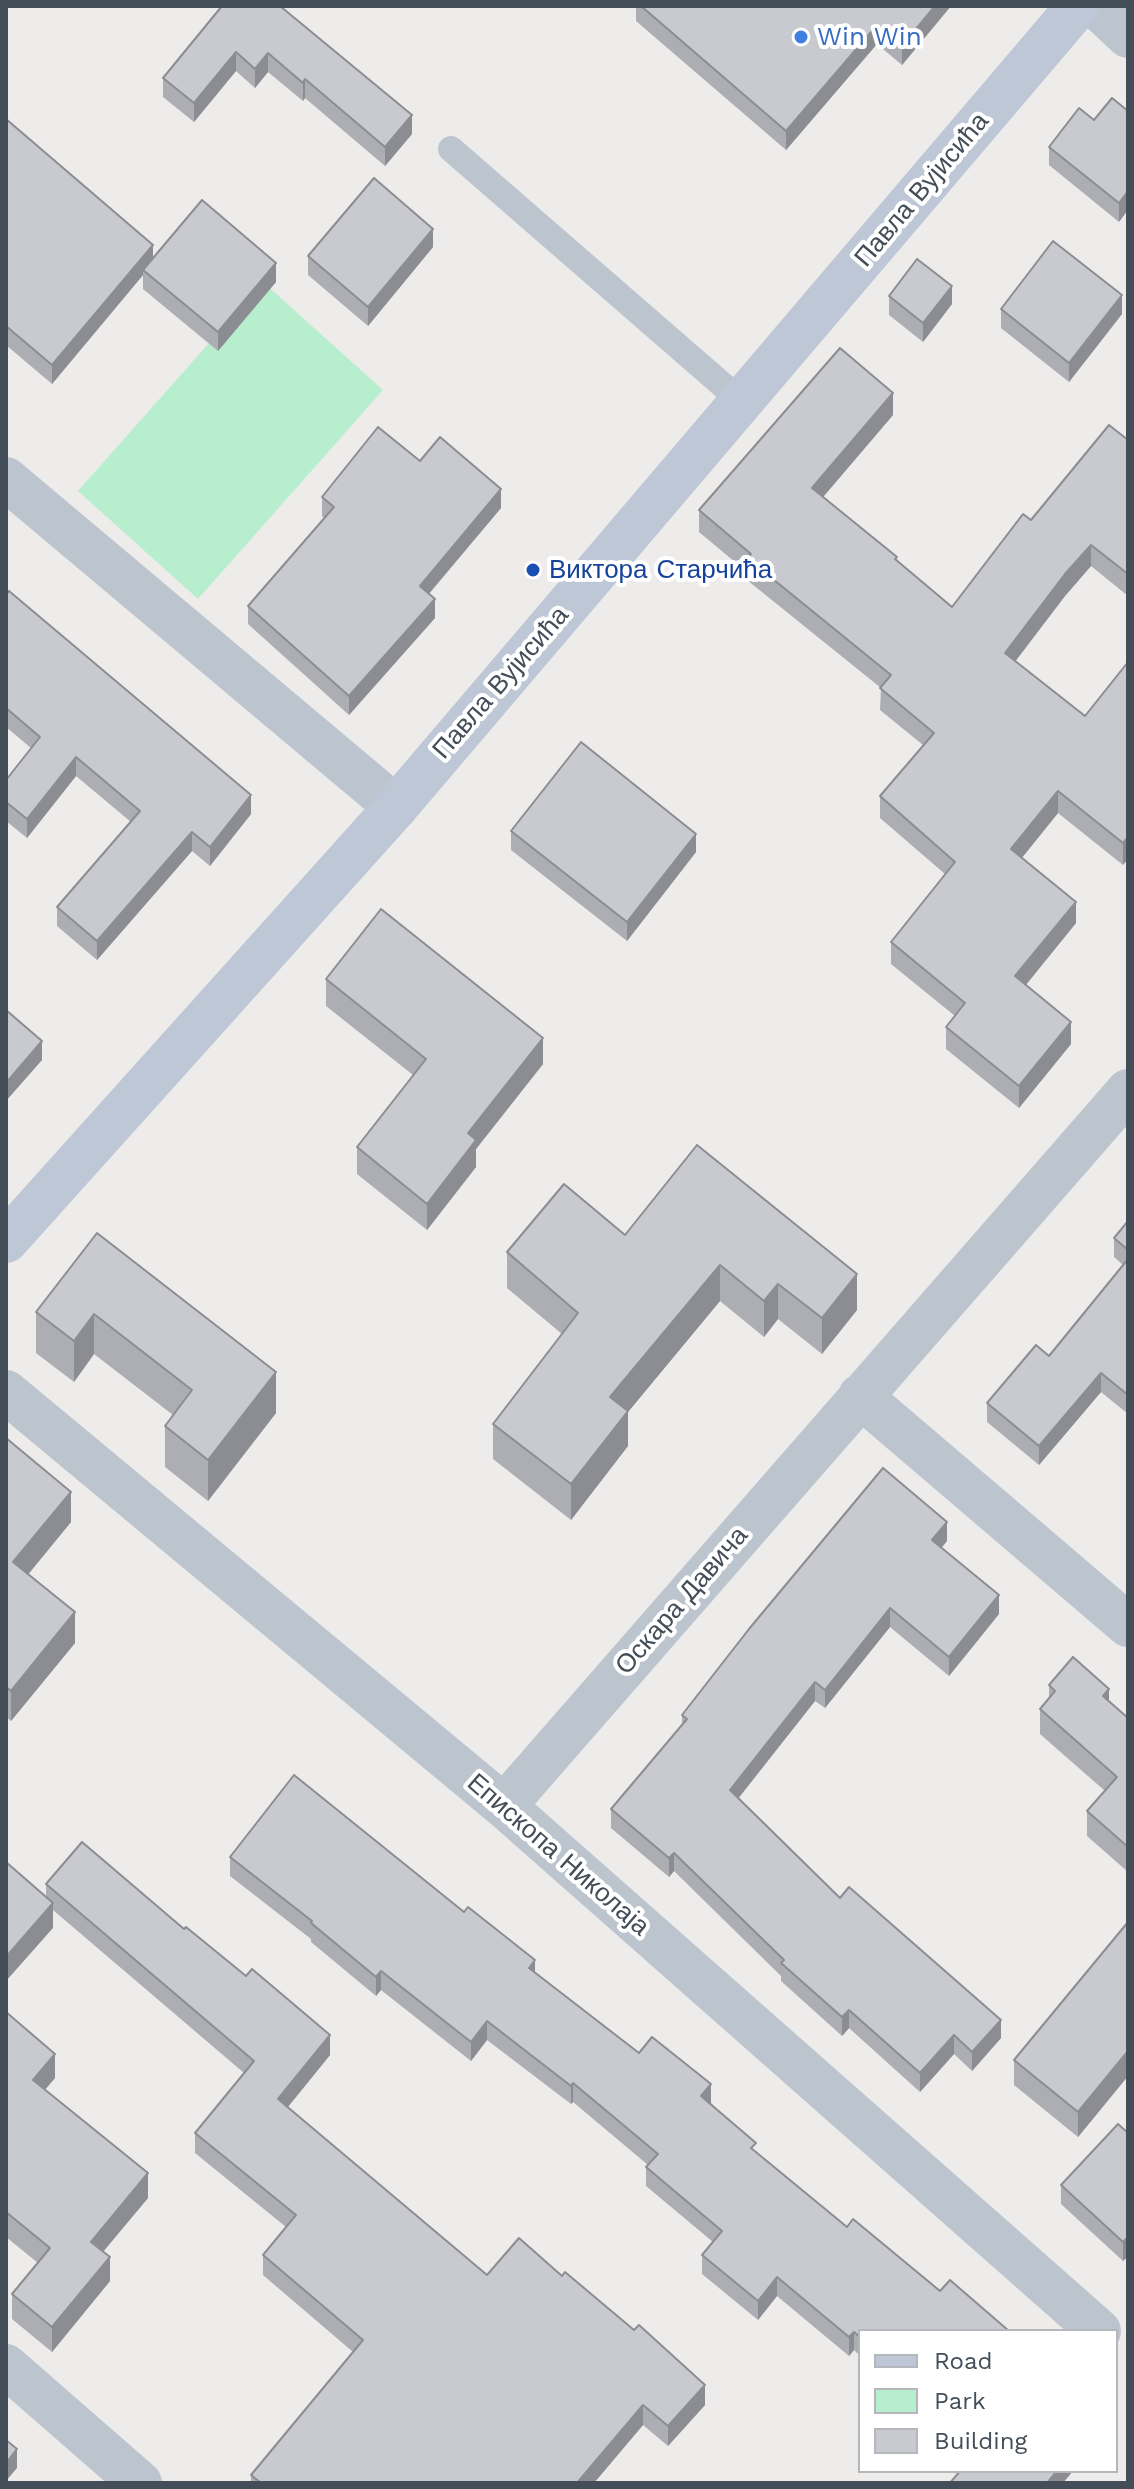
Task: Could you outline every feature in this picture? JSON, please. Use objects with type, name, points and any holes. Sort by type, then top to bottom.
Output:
[{"type":"street","name":"Павла Вујисића","points":[[6,1241],[396,807],[1078,6]]},
{"type":"street","points":[[1096,6],[1128,36]]},
{"type":"street","points":[[6,479],[396,807]]},
{"type":"street","name":"Оскара Давича","points":[[504,1806],[1128,1091]]},
{"type":"street","name":"Епископа Николаја","points":[[6,1392],[504,1806],[1097,2329]]},
{"type":"street","points":[[860,1396],[1128,1625]]},
{"type":"street","points":[[6,2366],[140,2483]]},
{"type":"lane","points":[[451,149],[741,401]]},
{"type":"green space","points":[[263,282],[383,390],[198,599],[78,491]]},
{"type":"building","points":[[222,6],[280,6],[412,115],[385,147],[305,79],[303,83],[268,53],[255,69],[236,52],[194,103],[163,78]]},
{"type":"building","points":[[641,6],[935,6],[902,46],[877,25],[786,131]]},
{"type":"building","points":[[1112,98],[1128,111],[1128,191],[1119,203],[1049,147],[1079,108],[1094,120]]},
{"type":"building","points":[[6,119],[153,245],[52,365],[6,326]]},
{"type":"building","points":[[374,178],[433,229],[368,307],[308,256]]},
{"type":"building","points":[[202,200],[276,263],[218,332],[143,270]]},
{"type":"building","points":[[1053,241],[1122,295],[1069,363],[1001,309]]},
{"type":"building","points":[[917,259],[952,286],[923,323],[889,296]]},
{"type":"building","points":[[840,348],[893,393],[812,488],[897,557],[895,559],[952,607],[1023,514],[1031,520],[1109,425],[1128,440],[1128,574],[1091,545],[1005,653],[1085,716],[1128,662],[1128,837],[1123,843],[1058,791],[1011,849],[1076,902],[1015,976],[1071,1022],[1019,1086],[946,1027],[965,1003],[891,942],[955,862],[880,796],[934,733],[880,688],[891,675],[747,558],[751,554],[699,510]]},
{"type":"building","points":[[378,427],[420,461],[440,437],[501,489],[420,586],[435,599],[349,696],[248,606],[334,507],[322,497]]},
{"type":"building","points":[[9,591],[251,795],[210,847],[192,832],[97,941],[57,907],[140,811],[76,757],[27,819],[6,802],[6,780],[40,737],[6,708],[6,595]]},
{"type":"building","points":[[581,742],[696,834],[627,922],[511,831]]},
{"type":"building","points":[[381,909],[543,1038],[468,1133],[476,1140],[427,1204],[357,1147],[426,1059],[326,979]]},
{"type":"building","points":[[6,1010],[42,1041],[6,1083]]},
{"type":"building","points":[[697,1145],[857,1274],[822,1318],[778,1284],[764,1301],[720,1265],[610,1397],[628,1411],[571,1484],[493,1424],[578,1313],[507,1252],[564,1184],[625,1235]]},
{"type":"building","points":[[1128,1221],[1128,1250],[1114,1238]]},
{"type":"building","points":[[97,1233],[276,1372],[208,1460],[165,1426],[192,1390],[94,1314],[74,1341],[36,1312]]},
{"type":"building","points":[[1128,1259],[1128,1395],[1101,1373],[1039,1446],[987,1403],[1036,1345],[1049,1356]]},
{"type":"building","points":[[6,1438],[71,1492],[13,1562],[75,1612],[11,1691],[6,1687]]},
{"type":"building","points":[[883,1468],[947,1522],[932,1540],[999,1595],[949,1657],[890,1608],[825,1690],[815,1682],[730,1790],[840,1898],[849,1887],[1001,2020],[972,2052],[954,2035],[920,2073],[849,2010],[842,2017],[781,1963],[784,1960],[674,1853],[669,1858],[611,1809],[687,1719],[682,1715],[749,1629]]},
{"type":"building","points":[[1073,1657],[1109,1689],[1103,1696],[1128,1718],[1128,1847],[1087,1811],[1117,1777],[1040,1709],[1055,1691],[1049,1685]]},
{"type":"building","points":[[294,1775],[464,1912],[468,1907],[535,1960],[529,1968],[639,2053],[652,2037],[711,2084],[701,2096],[756,2143],[751,2148],[847,2227],[853,2219],[940,2291],[950,2280],[1007,2329],[858,2329],[858,2335],[854,2332],[849,2337],[777,2277],[758,2301],[702,2255],[722,2231],[646,2167],[658,2154],[573,2083],[571,2086],[487,2021],[471,2042],[381,1971],[376,1977],[312,1921],[230,1857]]},
{"type":"building","points":[[82,1842],[184,1929],[186,1927],[246,1976],[252,1969],[330,2035],[278,2099],[487,2275],[519,2238],[562,2276],[565,2272],[634,2330],[639,2325],[705,2385],[668,2426],[643,2405],[577,2483],[261,2483],[251,2475],[363,2340],[263,2255],[296,2215],[195,2133],[254,2061],[46,1884]]},
{"type":"building","points":[[6,1862],[53,1903],[6,1957]]},
{"type":"building","points":[[1128,1922],[1128,2051],[1078,2112],[1014,2060]]},
{"type":"building","points":[[6,2012],[55,2054],[33,2080],[148,2173],[91,2242],[110,2257],[52,2327],[12,2294],[50,2248],[6,2212]]},
{"type":"building","points":[[1118,2124],[1128,2133],[1128,2237],[1123,2242],[1061,2185]]},
{"type":"building","points":[[6,2440],[17,2449],[6,2463]]},
{"type":"building","points":[[958,2473],[1055,2473],[1047,2483],[950,2483]]},
{"type":"place","name":"Win Win","points":[[801,37]]},
{"type":"place","name":"Виктора Старчића","points":[[533,570]]}]
